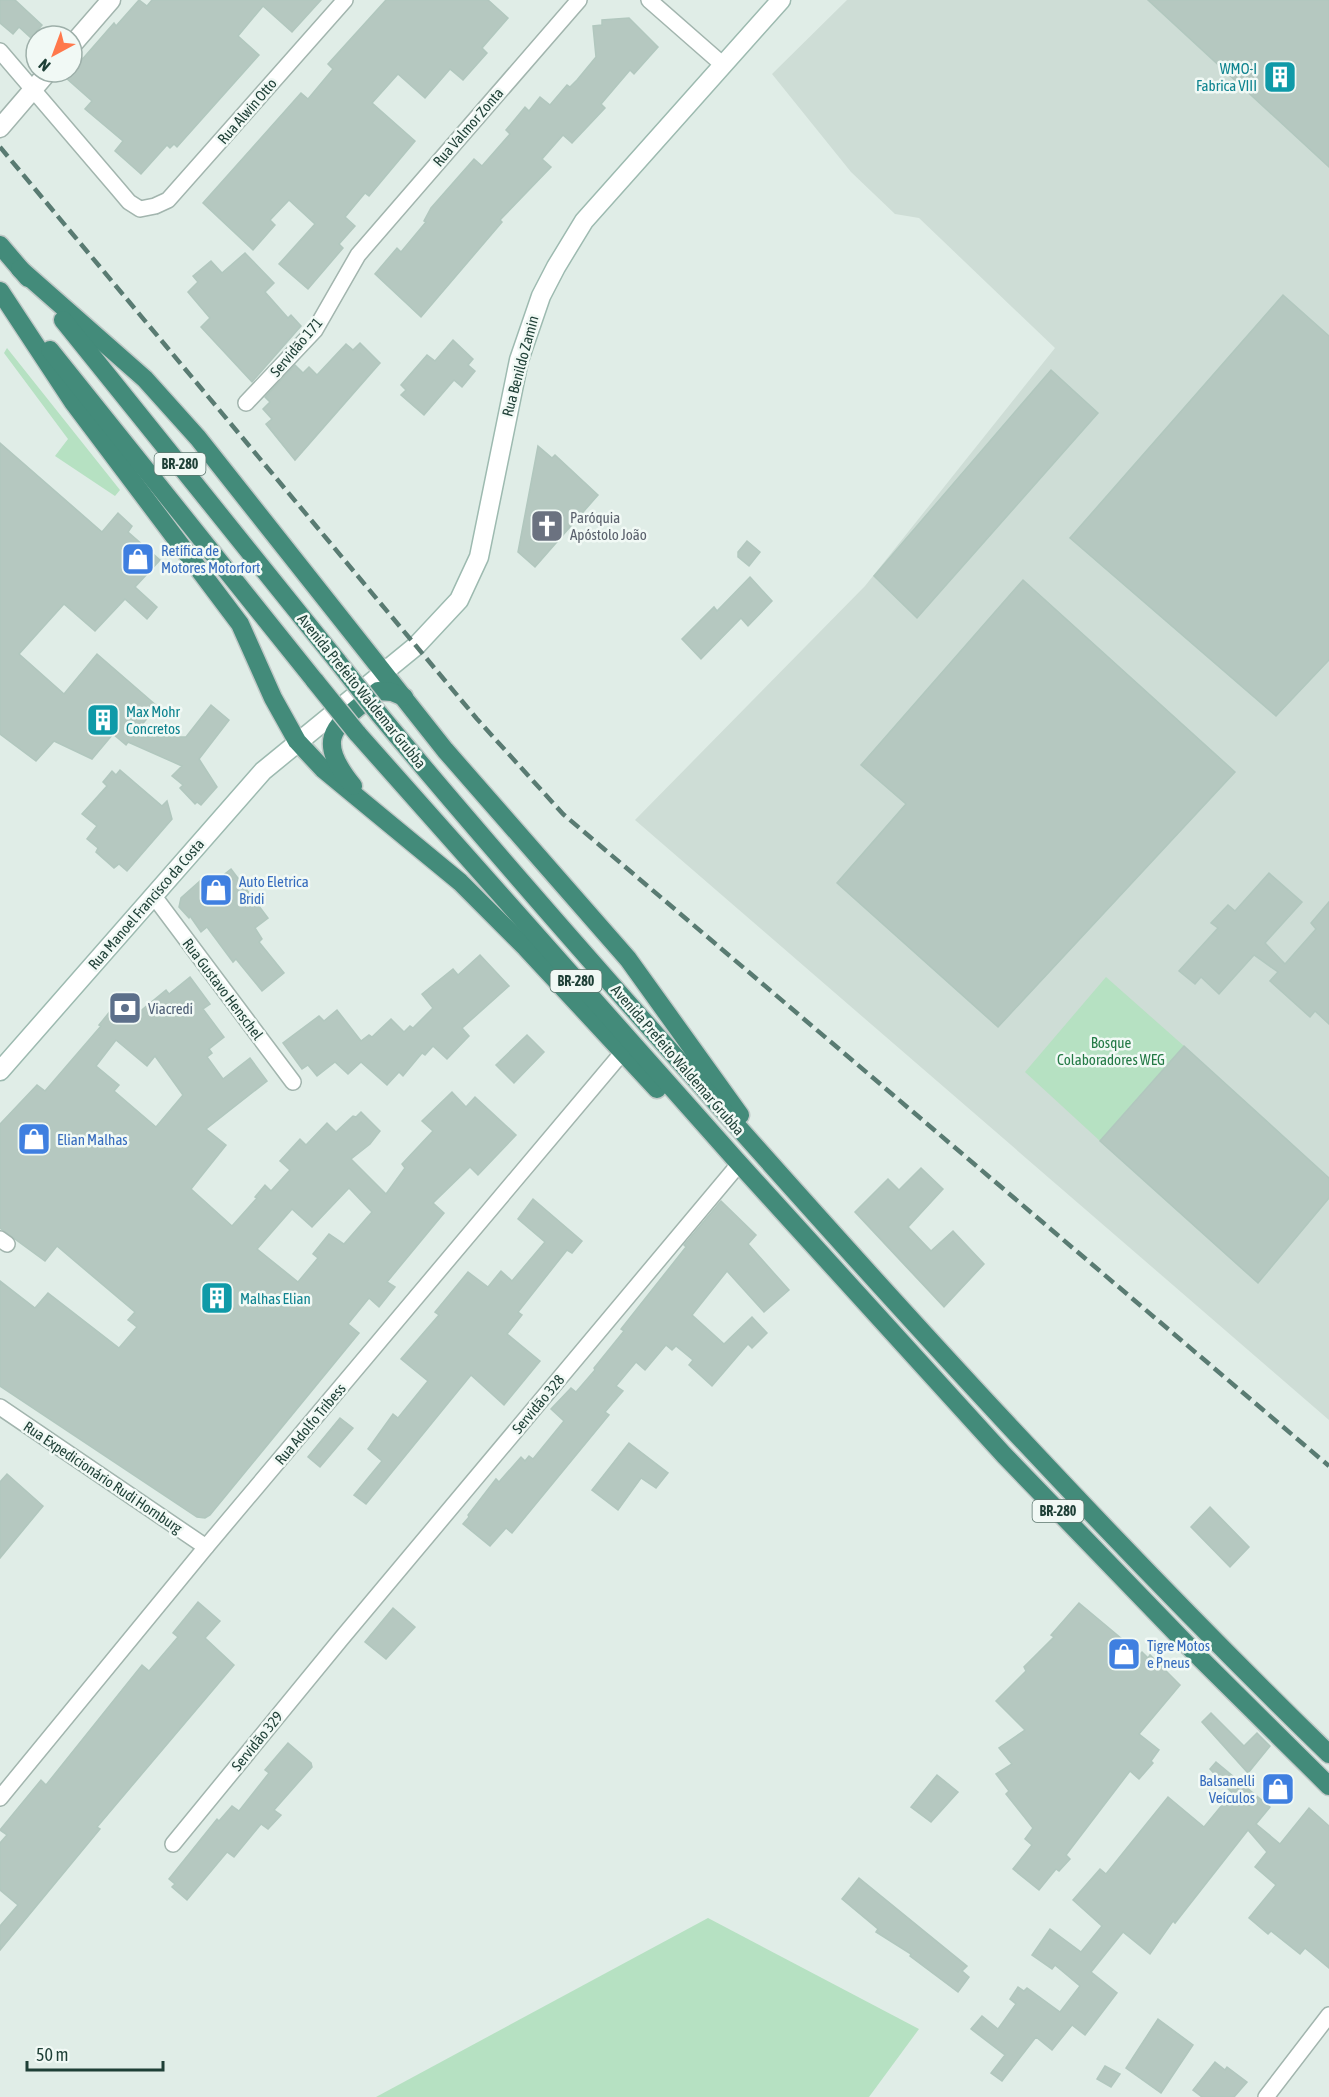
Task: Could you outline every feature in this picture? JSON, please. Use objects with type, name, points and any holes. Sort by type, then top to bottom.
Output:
[{"type":"highway","name":"Avenida Prefeito Waldemar Grubba","points":[[0,245],[97,358],[379,714],[454,804],[771,1167],[1012,1429],[1215,1644],[1329,1754]]},
{"type":"highway","points":[[20,269],[145,379],[198,438],[445,750],[627,959],[714,1078],[771,1167]]},
{"type":"highway","points":[[0,290],[73,402],[240,624],[273,698],[297,741],[323,769],[460,882],[526,948],[734,1170],[796,1228]]},
{"type":"highway","name":"Avenida Prefeito Waldemar Grubba","points":[[0,290],[357,733],[437,826],[796,1228],[1004,1455],[1201,1659],[1329,1786]]},
{"type":"highway","points":[[374,810],[349,781],[335,758],[330,744],[334,728],[378,692],[392,692],[404,697]]},
{"type":"main road","points":[[84,31],[111,0]]},
{"type":"main road","name":"Rua Benildo Zamin","points":[[297,741],[384,672],[447,615],[459,600],[479,557],[497,460],[522,349],[541,296],[584,221],[781,0]]},
{"type":"main road","points":[[0,128],[38,84]]},
{"type":"main road","name":"Rua Manoel Francisco da Costa","points":[[0,1071],[263,771],[297,741]]},
{"type":"street","name":"Rua Alwin Otto","points":[[33,90],[118,189],[140,208],[155,206],[168,200],[345,0]]},
{"type":"street","name":"Rua Valmor Zonta","points":[[358,255],[579,0]]},
{"type":"street","points":[[649,0],[722,64]]},
{"type":"street","points":[[0,51],[33,90]]},
{"type":"street","name":"Servidão 171","points":[[246,403],[315,330],[358,255]]},
{"type":"street","name":"Rua Gustavo Henschel","points":[[153,895],[293,1082]]},
{"type":"street","name":"Rua Adolfo Tribess","points":[[0,1798],[206,1547],[622,1053]]},
{"type":"street","name":"Servidão 328","points":[[341,1639],[734,1170]]},
{"type":"street","name":"Rua Expedicionário Rudi Hornburg","points":[[0,1407],[206,1547]]},
{"type":"street","name":"Servidão 329","points":[[173,1844],[341,1639]]},
{"type":"street","points":[[1266,2097],[1329,2015]]},
{"type":"shaded area","points":[[847,0],[1329,0],[1329,1420],[635,820],[865,586],[1055,348],[919,218],[895,214],[851,172],[772,74]]},
{"type":"green space","points":[[7,348],[120,490],[115,496],[55,456],[68,439],[4,353]]},
{"type":"green space","name":"Bosque Colaboradores WEG","points":[[1106,977],[1184,1046],[1100,1141],[1025,1072]]},
{"type":"green space","points":[[708,1918],[919,2029],[869,2097],[376,2097]]},
{"type":"building","points":[[0,0],[15,0],[41,24],[24,24],[24,32],[19,27],[13,34],[0,23]]},
{"type":"building","points":[[139,0],[147,6],[152,0],[321,0],[292,32],[263,6],[238,36],[259,55],[177,147],[174,144],[170,148],[167,145],[141,174],[115,151],[123,141],[85,109],[92,101],[73,84],[84,84],[84,57],[114,23],[116,26]]},
{"type":"building","points":[[386,0],[488,0],[508,18],[482,48],[487,53],[463,80],[450,69],[425,98],[398,74],[372,103],[415,141],[369,196],[365,193],[345,217],[355,226],[339,244],[343,248],[308,289],[279,264],[315,224],[289,200],[270,220],[275,225],[253,250],[203,203],[301,93],[308,99],[333,69],[328,64]]},
{"type":"building","name":"WMO-I Fabrica VIII","points":[[1148,0],[1329,0],[1329,167]]},
{"type":"building","points":[[629,18],[658,47],[634,74],[630,70],[601,104],[605,108],[572,143],[563,135],[542,159],[551,167],[500,220],[502,222],[421,317],[375,274],[397,248],[401,252],[426,222],[424,221],[431,208],[474,159],[482,166],[510,134],[506,130],[525,107],[529,111],[540,97],[550,105],[567,85],[570,87],[577,80],[596,57],[593,26],[602,25],[602,20]]},
{"type":"building","points":[[245,253],[274,283],[265,292],[288,318],[291,315],[301,326],[252,382],[201,327],[210,318],[188,292],[198,282],[193,276],[211,261],[222,273]]},
{"type":"building","points":[[1283,295],[1329,336],[1329,660],[1276,716],[1070,538]]},
{"type":"building","points":[[453,340],[473,359],[468,365],[475,371],[462,387],[454,380],[424,415],[401,395],[406,390],[401,385],[427,355],[435,361]]},
{"type":"building","points":[[360,343],[380,363],[295,460],[266,424],[272,419],[263,409],[270,402],[265,397],[295,365],[303,373],[309,367],[317,375],[346,344],[353,350]]},
{"type":"building","points":[[1051,370],[1098,413],[917,618],[874,576]]},
{"type":"building","points":[[0,443],[102,532],[118,513],[132,526],[128,532],[160,560],[135,587],[157,607],[147,619],[125,599],[95,631],[64,604],[19,654],[64,694],[97,654],[157,706],[132,737],[186,737],[211,705],[229,720],[199,759],[217,787],[201,805],[197,802],[195,804],[180,788],[183,785],[172,776],[182,766],[128,742],[126,745],[113,734],[92,759],[54,741],[36,761],[0,734]]},
{"type":"building","name":"Paróquia Apóstolo João","points":[[538,446],[552,458],[555,455],[598,495],[535,567],[518,552]]},
{"type":"building","points":[[747,541],[760,552],[749,566],[738,557],[738,552]]},
{"type":"building","points":[[750,577],[772,601],[748,626],[741,618],[701,659],[682,639],[714,607],[717,611]]},
{"type":"building","points":[[1023,580],[1235,772],[998,1027],[837,883],[906,804],[861,765]]},
{"type":"building","points":[[120,770],[162,806],[167,801],[172,819],[127,871],[119,864],[114,868],[96,852],[98,848],[87,839],[97,826],[82,814],[107,786],[103,782],[112,771],[116,775]]},
{"type":"building","points":[[231,869],[268,918],[255,928],[262,939],[259,942],[284,973],[262,991],[236,959],[233,962],[207,927],[201,932],[190,916],[189,918],[179,907],[181,898],[201,880],[207,888]]},
{"type":"building","points":[[1269,873],[1302,902],[1265,943],[1285,964],[1316,929],[1311,923],[1329,902],[1329,1024],[1315,1011],[1310,1017],[1270,981],[1278,972],[1254,955],[1219,994],[1201,977],[1195,984],[1179,971],[1218,928],[1211,923],[1228,905],[1235,911]]},
{"type":"building","points":[[480,955],[509,986],[462,1028],[469,1036],[447,1059],[433,1046],[425,1055],[422,1053],[403,1076],[399,1072],[387,1085],[361,1062],[348,1074],[335,1062],[317,1076],[308,1065],[302,1069],[283,1043],[319,1016],[324,1021],[337,1010],[361,1041],[369,1035],[372,1037],[391,1019],[404,1032],[410,1026],[413,1028],[433,1008],[422,994],[453,969],[458,975]]},
{"type":"building","points":[[190,977],[210,1004],[203,1009],[224,1037],[209,1049],[212,1053],[207,1057],[223,1079],[250,1058],[267,1081],[206,1129],[226,1145],[191,1189],[232,1226],[257,1198],[255,1197],[265,1185],[271,1191],[290,1170],[280,1161],[300,1139],[306,1145],[327,1123],[336,1132],[353,1116],[356,1117],[361,1112],[380,1131],[370,1144],[351,1159],[386,1194],[405,1168],[402,1164],[433,1131],[422,1121],[452,1092],[466,1107],[475,1097],[516,1135],[478,1175],[470,1167],[433,1203],[444,1213],[387,1282],[395,1287],[379,1307],[369,1298],[348,1324],[359,1333],[210,1515],[205,1518],[197,1517],[0,1386],[0,1281],[35,1308],[48,1293],[119,1348],[137,1327],[128,1320],[135,1312],[57,1246],[45,1261],[0,1228],[0,1124],[37,1085],[45,1091],[101,1026],[99,1025],[124,994],[138,1013],[166,990],[169,994]],"holes":[[[116,1040],[147,1066],[155,1056],[183,1095],[156,1127],[114,1091],[119,1085],[96,1066]],[[349,1188],[372,1212],[344,1244],[329,1234],[313,1254],[318,1258],[298,1282],[257,1249],[292,1209],[312,1227]]]},
{"type":"building","points":[[527,1035],[544,1052],[514,1083],[496,1065]]},
{"type":"building","points":[[1184,1046],[1329,1178],[1329,1198],[1258,1283],[1100,1141]]},
{"type":"building","points":[[921,1168],[943,1189],[908,1227],[931,1251],[953,1231],[984,1264],[944,1307],[855,1212],[888,1179],[899,1190]]},
{"type":"building","points":[[533,1199],[582,1241],[572,1253],[567,1250],[518,1312],[522,1315],[507,1334],[540,1361],[504,1405],[471,1375],[366,1504],[354,1495],[382,1461],[368,1449],[393,1414],[398,1418],[428,1381],[401,1359],[439,1315],[435,1312],[468,1272],[488,1287],[501,1271],[512,1281],[545,1242],[518,1219]]},
{"type":"building","points":[[721,1201],[756,1235],[748,1244],[789,1290],[764,1312],[727,1271],[692,1315],[724,1344],[752,1317],[767,1333],[752,1348],[748,1344],[712,1386],[689,1365],[693,1360],[676,1346],[672,1350],[666,1345],[645,1370],[636,1362],[616,1386],[623,1391],[605,1412],[609,1415],[512,1533],[506,1528],[490,1546],[463,1524],[469,1517],[468,1515],[496,1479],[499,1482],[521,1457],[525,1461],[529,1456],[533,1459],[564,1421],[551,1409],[571,1388],[576,1392],[595,1370],[594,1368],[624,1331],[621,1329],[686,1247],[684,1245]]},
{"type":"building","points":[[340,1418],[353,1428],[320,1467],[308,1457]]},
{"type":"building","points":[[629,1443],[668,1473],[656,1488],[641,1478],[618,1510],[592,1490]]},
{"type":"building","points":[[7,1474],[43,1506],[0,1558],[0,1482]]},
{"type":"building","points":[[1210,1507],[1249,1547],[1230,1567],[1191,1527]]},
{"type":"building","points":[[198,1602],[220,1621],[205,1638],[234,1665],[97,1827],[100,1829],[0,1950],[0,1926],[18,1905],[0,1890],[0,1843],[7,1835],[0,1830],[41,1780],[46,1785],[142,1665],[149,1671],[178,1637],[173,1633]]},
{"type":"building","points":[[1079,1603],[1140,1654],[1142,1652],[1148,1658],[1150,1655],[1180,1685],[1139,1734],[1159,1750],[1151,1761],[1153,1763],[1139,1779],[1130,1771],[1066,1855],[1070,1859],[1059,1871],[1056,1869],[1039,1890],[1013,1869],[1032,1845],[1025,1839],[1033,1828],[1006,1794],[1009,1791],[996,1774],[1012,1764],[999,1748],[1025,1730],[996,1701],[1026,1671],[1024,1667],[1054,1637],[1051,1635]]},
{"type":"building","points":[[393,1608],[415,1627],[386,1659],[365,1642]]},
{"type":"building","points":[[1211,1713],[1244,1746],[1257,1733],[1270,1746],[1248,1773],[1202,1722]]},
{"type":"building","points":[[288,1743],[311,1763],[312,1767],[274,1810],[281,1815],[268,1829],[261,1824],[234,1857],[227,1852],[187,1900],[172,1887],[175,1884],[169,1879],[217,1819],[219,1821],[232,1806],[239,1811],[269,1773],[265,1770]]},
{"type":"building","points":[[1216,1762],[1270,1807],[1256,1824],[1280,1844],[1309,1808],[1329,1826],[1329,1968],[1305,1948],[1300,1954],[1271,1931],[1268,1934],[1249,1918],[1276,1885],[1255,1867],[1267,1852],[1248,1830],[1175,1923],[1173,1921],[1150,1954],[1123,1932],[1091,1972],[1117,1993],[1085,2035],[1072,2025],[1052,2050],[1036,2037],[1002,2081],[991,2073],[1005,2055],[971,2029],[982,2016],[998,2029],[1016,2004],[1010,1999],[1018,1987],[1024,1991],[1027,1988],[1060,2012],[1080,1986],[1055,1965],[1052,1969],[1032,1955],[1050,1929],[1081,1952],[1102,1926],[1073,1900],[1100,1869],[1106,1874],[1168,1797],[1204,1827],[1232,1793],[1210,1769]]},
{"type":"building","points":[[937,1775],[958,1792],[931,1822],[911,1807]]},
{"type":"building","points":[[859,1878],[967,1966],[962,1971],[969,1977],[958,1992],[910,1956],[911,1954],[876,1932],[878,1929],[842,1899]]},
{"type":"building","points":[[1158,2019],[1193,2045],[1161,2093],[1126,2068]]},
{"type":"building","points":[[1215,2062],[1225,2070],[1227,2067],[1247,2082],[1234,2097],[1202,2097],[1193,2090]]},
{"type":"building","points":[[1105,2066],[1120,2074],[1111,2087],[1097,2079]]},
{"type":"railway","points":[[0,147],[477,719],[563,814],[1329,1466]]},
{"type":"place","name":"WMO-I Fabrica VIII","points":[[1280,77]]},
{"type":"place","name":"Paróquia Apóstolo João","points":[[547,526]]},
{"type":"place","name":"Retífica de Motores Motorfort","points":[[138,559]]},
{"type":"place","name":"Max Mohr Concretos","points":[[103,720]]},
{"type":"place","name":"Auto Eletrica Bridi","points":[[216,890]]},
{"type":"place","name":"Viacredi","points":[[125,1008]]},
{"type":"place","name":"Elian Malhas","points":[[34,1139]]},
{"type":"place","name":"Malhas Elian","points":[[217,1298]]},
{"type":"place","name":"Tigre Motos e Pneus","points":[[1124,1654]]},
{"type":"place","name":"Balsanelli Veículos","points":[[1278,1789]]}]
